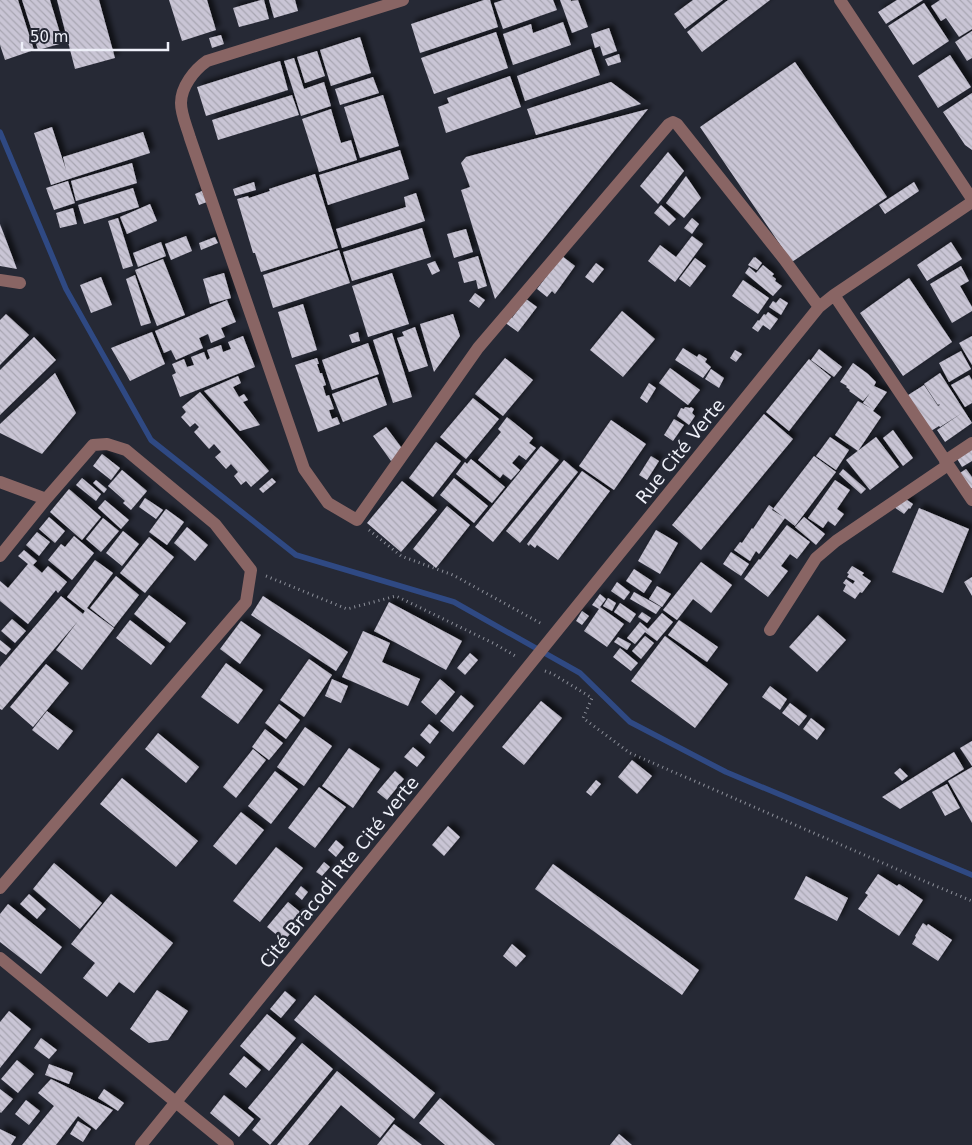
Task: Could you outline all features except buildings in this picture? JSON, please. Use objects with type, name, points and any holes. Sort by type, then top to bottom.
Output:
[{"type":"street","points":[[403,0],[207,61],[195,71],[186,87],[181,103],[190,138],[304,469],[328,503],[357,520],[478,348],[669,124],[673,122],[677,124],[784,259],[819,307]]},
{"type":"street","points":[[840,0],[972,200]]},
{"type":"street","name":"Rue Cité Verte","points":[[529,664],[819,307],[972,200]]},
{"type":"street","points":[[0,280],[20,283]]},
{"type":"street","points":[[834,295],[972,500]]},
{"type":"street","points":[[770,630],[816,558],[836,541],[972,443]]},
{"type":"street","points":[[0,556],[46,499],[93,446],[107,444],[126,450],[215,524],[251,570],[246,602],[0,888]]},
{"type":"street","points":[[0,482],[46,499]]},
{"type":"street","name":"Cité Bracodi Rte Cité verte","points":[[141,1145],[529,664]]},
{"type":"street","points":[[1,960],[228,1145]]},
{"type":"path","points":[[357,520],[401,556],[452,575],[556,631]]},
{"type":"path","points":[[251,570],[347,609],[396,596],[495,644],[529,664],[553,674],[592,698],[584,718],[630,753],[972,900]]},
{"type":"waterway","points":[[0,132],[66,289],[151,440],[296,555],[454,602],[580,673],[630,722],[726,772],[972,875]]}]
